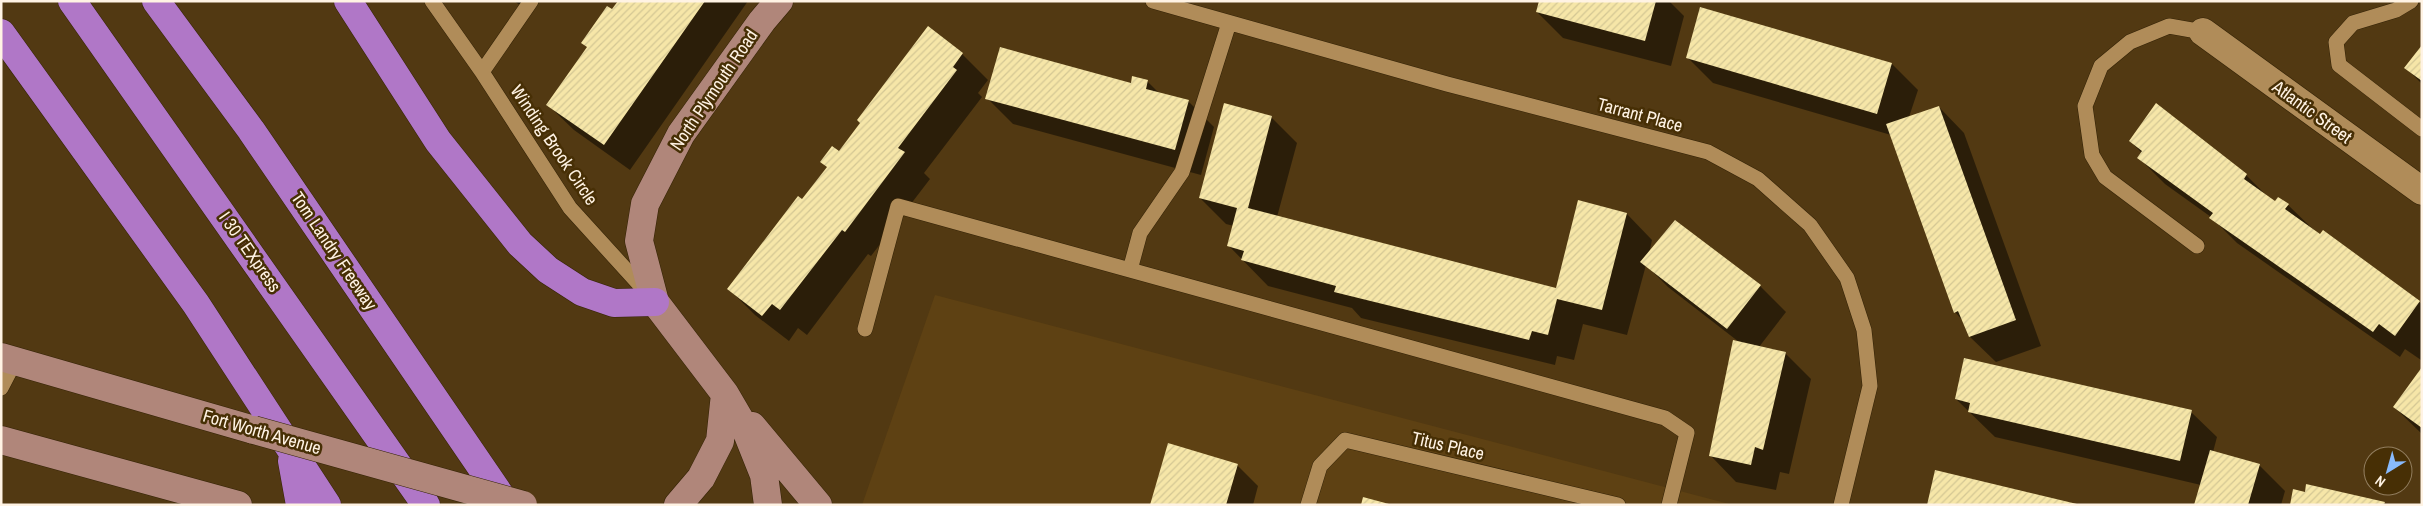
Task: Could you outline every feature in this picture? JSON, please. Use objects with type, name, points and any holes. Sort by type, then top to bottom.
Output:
[{"type":"highway","name":"I 30 TEXpress","points":[[72,1],[426,505]]},
{"type":"highway","name":"Tom Landry Freeway","points":[[156,1],[251,130],[506,505]]},
{"type":"highway","points":[[348,1],[438,141],[520,244],[548,270],[582,292],[614,303],[655,302]]},
{"type":"highway","points":[[1,33],[196,304],[291,453],[327,505]]},
{"type":"highway","points":[[291,453],[300,505]]},
{"type":"main road","name":"North Plymouth Road","points":[[768,505],[764,475],[746,430],[725,394],[655,302],[638,241],[645,204],[681,134],[762,21],[779,1]]},
{"type":"main road","name":"Fort Worth Avenue","points":[[8,359],[523,505]]},
{"type":"main road","points":[[678,505],[701,478],[720,441],[725,394]]},
{"type":"main road","points":[[725,394],[818,505]]},
{"type":"main road","points":[[1,440],[238,505]]},
{"type":"street","name":"Atlantic Street","points":[[2203,32],[2422,191]]},
{"type":"lane","name":"Winding Brook Circle","points":[[432,1],[482,72],[570,208],[655,302]]},
{"type":"lane","points":[[482,72],[531,1]]},
{"type":"lane","name":"Tarrant Place","points":[[1153,1],[1447,84],[1708,152],[1758,179],[1810,225],[1847,278],[1864,330],[1870,386],[1841,505]]},
{"type":"lane","points":[[2411,1],[2396,10],[2353,22],[2336,42],[2339,65],[2422,129]]},
{"type":"lane","points":[[1130,270],[1140,233],[1182,172],[1229,22]]},
{"type":"lane","points":[[2197,246],[2104,177],[2092,154],[2086,106],[2101,66],[2130,42],[2169,26],[2203,32]]},
{"type":"lane","points":[[865,329],[898,206],[1666,418],[1687,433],[1669,505]]},
{"type":"lane","points":[[1,388],[8,359]]},
{"type":"lane","name":"Titus Place","points":[[1308,505],[1320,466],[1344,440],[1618,505]]},
{"type":"shaded area","points":[[935,295],[1733,505],[862,505]]},
{"type":"building","points":[[618,1],[705,1],[604,145],[546,105],[587,47],[581,43],[607,6],[612,9]]},
{"type":"building","points":[[1539,1],[1656,1],[1645,41],[1536,12]]},
{"type":"building","points":[[1700,7],[1892,63],[1877,114],[1686,58]]},
{"type":"building","points":[[928,26],[963,53],[953,67],[957,70],[898,148],[905,152],[845,232],[842,230],[780,310],[772,304],[762,316],[727,289],[798,196],[802,199],[827,167],[820,162],[832,146],[839,151],[860,123],[857,120]]},
{"type":"building","points":[[2422,45],[2422,81],[2404,68]]},
{"type":"building","points":[[1000,47],[1131,83],[1132,76],[1148,80],[1146,89],[1189,100],[1175,150],[985,99]]},
{"type":"building","points":[[1224,103],[1272,116],[1248,208],[1556,288],[1578,200],[1627,213],[1602,310],[1557,299],[1548,335],[1532,331],[1529,340],[1334,292],[1336,286],[1241,260],[1244,251],[1227,246],[1237,208],[1199,198]]},
{"type":"building","points":[[2156,103],[2247,174],[2244,179],[2275,201],[2278,197],[2289,204],[2285,209],[2320,234],[2323,230],[2420,301],[2395,336],[2379,324],[2373,332],[2209,218],[2213,213],[2137,158],[2142,151],[2129,141]]},
{"type":"building","points":[[1939,106],[2016,320],[1969,337],[1958,311],[1954,313],[1886,124]]},
{"type":"building","points":[[1675,220],[1761,285],[1727,329],[1640,262]]},
{"type":"building","points":[[1733,340],[1786,352],[1763,450],[1755,447],[1751,465],[1709,456]]},
{"type":"building","points":[[1964,358],[2192,410],[2180,461],[1968,412],[1970,403],[1955,399]]},
{"type":"building","points":[[2422,367],[2422,428],[2393,407]]},
{"type":"building","points":[[1168,443],[1238,464],[1226,505],[1150,505]]},
{"type":"building","points":[[2210,450],[2260,464],[2248,505],[2194,505]]},
{"type":"building","points":[[1935,470],[2077,504],[2077,505],[1927,505]]},
{"type":"building","points":[[2306,484],[2385,502],[2384,505],[2290,505],[2293,489],[2305,492]]},
{"type":"building","points":[[1363,497],[1389,504],[1389,505],[1361,505]]}]
